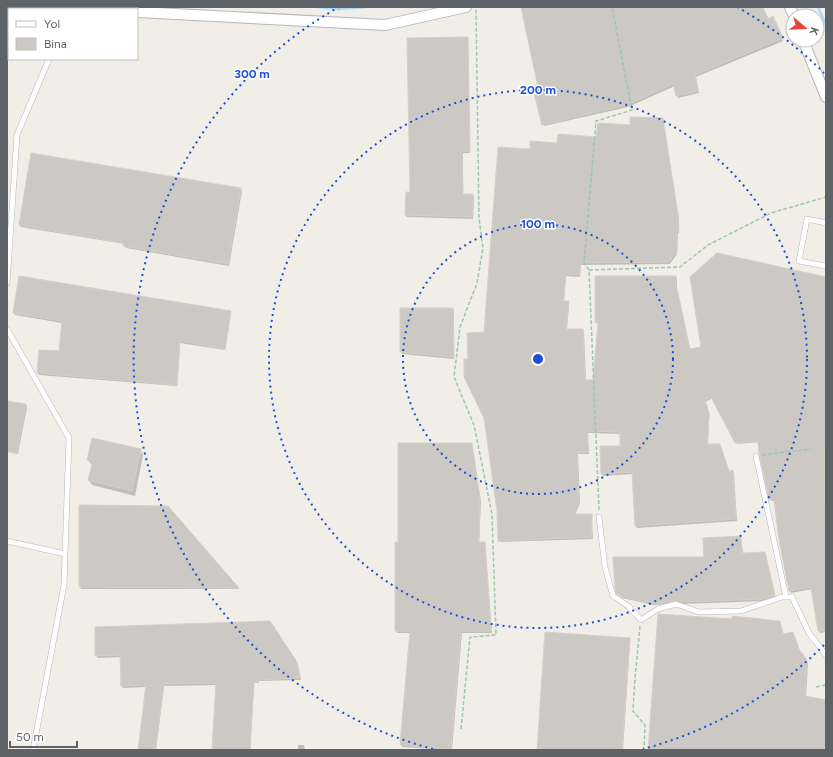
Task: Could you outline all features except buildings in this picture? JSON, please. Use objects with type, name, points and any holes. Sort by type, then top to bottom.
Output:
[{"type":"street","points":[[80,7],[91,8]]},
{"type":"street","points":[[138,12],[385,25],[466,7]]},
{"type":"street","points":[[806,48],[826,97]]},
{"type":"lane","points":[[7,283],[17,135],[49,60]]},
{"type":"lane","points":[[826,223],[807,218],[799,260],[826,266]]},
{"type":"lane","points":[[7,329],[69,438],[64,585],[33,750]]},
{"type":"lane","points":[[756,456],[786,597]]},
{"type":"lane","points":[[599,517],[605,567],[612,596],[628,606],[641,620],[658,609],[676,604],[699,612],[741,611],[782,597],[792,597],[809,633],[826,655]]},
{"type":"lane","points":[[7,541],[65,554]]},
{"type":"path","points":[[462,730],[470,637],[496,635],[492,514],[474,425],[454,377],[460,327],[477,284],[483,248],[479,218],[476,7]]},
{"type":"path","points":[[599,517],[589,270],[584,263],[596,121],[632,110],[612,7]]},
{"type":"path","points":[[589,270],[680,267],[708,245],[771,212],[826,197]]},
{"type":"path","points":[[756,456],[811,449]]},
{"type":"path","points":[[641,620],[634,678],[633,711],[645,725],[644,750]]},
{"type":"path","points":[[816,688],[826,686]]},
{"type":"waterway","points":[[318,7],[339,9],[367,7]]},
{"type":"waterway","points":[[818,7],[826,25]]}]
